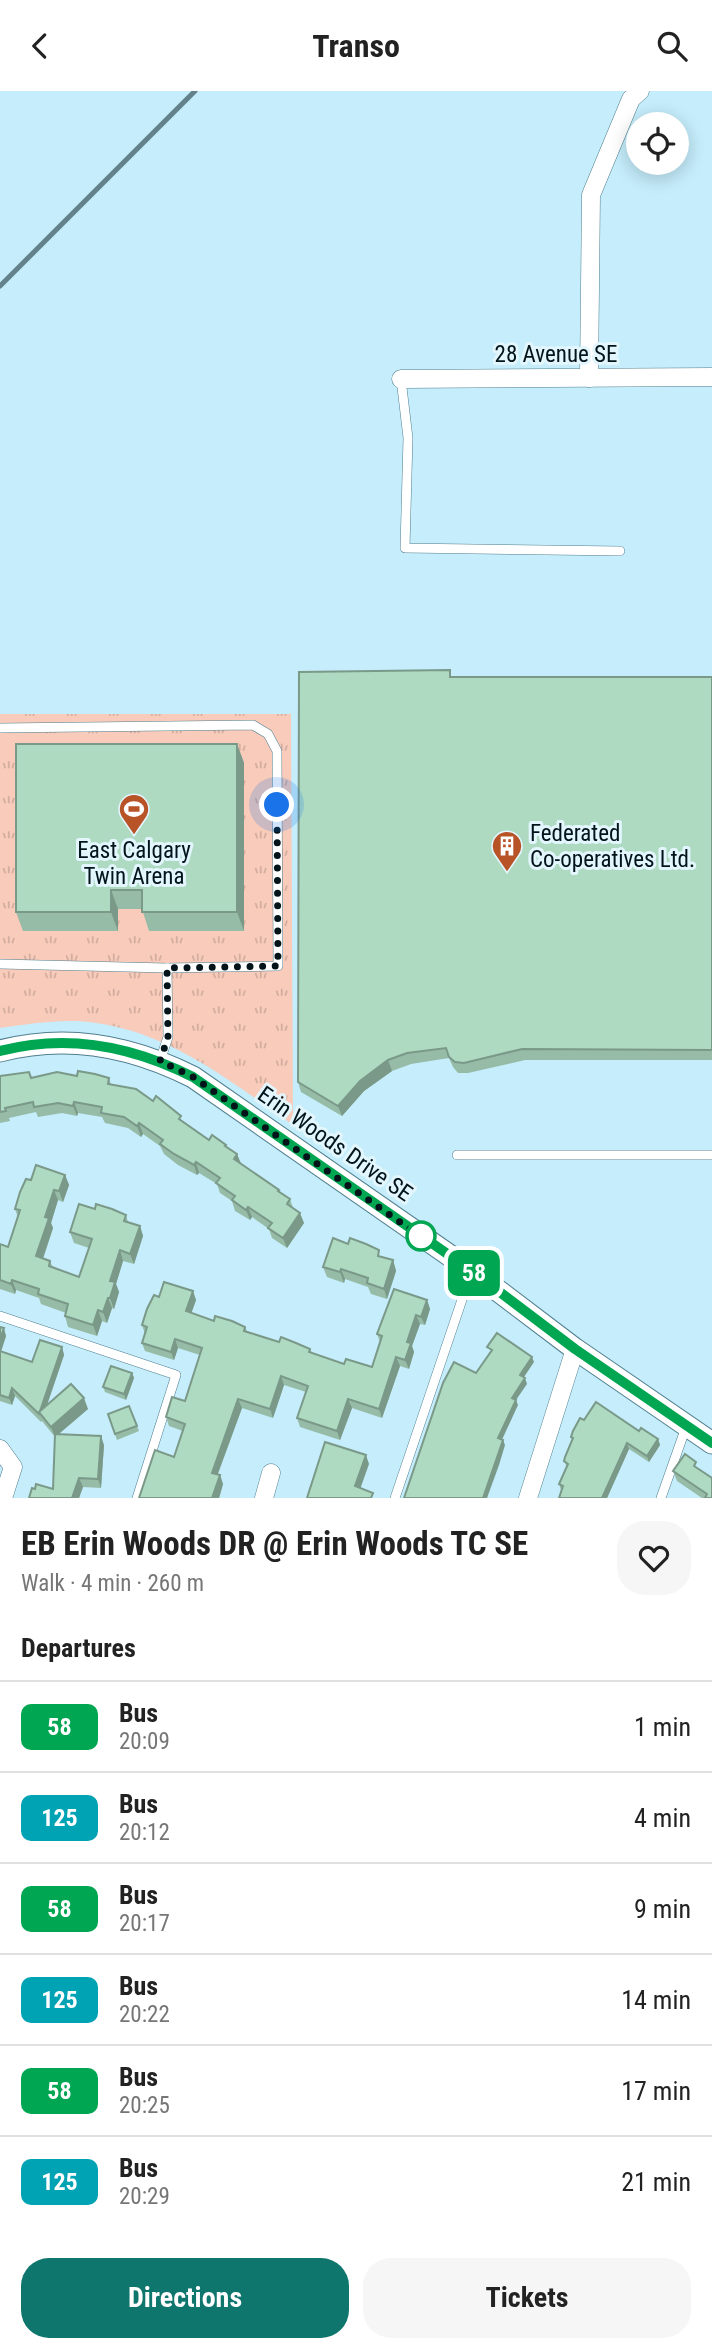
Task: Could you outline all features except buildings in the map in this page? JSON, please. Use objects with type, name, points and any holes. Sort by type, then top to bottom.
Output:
[{"type":"street","points":[[589,378],[591,195],[631,99],[640,91]]},
{"type":"street","name":"28 Avenue SE","points":[[401,379],[712,377]]},
{"type":"street","name":"Erin Woods Drive SE","points":[[0,1051],[23,1045],[68,1042],[114,1048],[160,1061],[193,1077],[472,1271],[575,1349],[712,1443]]},
{"type":"street","points":[[527,1498],[575,1349]]},
{"type":"street","points":[[0,1449],[13,1467],[3,1498]]},
{"type":"street","points":[[264,1498],[271,1473]]},
{"type":"lane","points":[[401,379],[408,438],[405,548],[620,551]]},
{"type":"lane","points":[[0,727],[253,725],[268,734],[277,751],[278,966],[167,968],[0,964]]},
{"type":"lane","points":[[160,1061],[168,1037],[167,968]]},
{"type":"lane","points":[[457,1155],[712,1155]]},
{"type":"lane","points":[[395,1498],[472,1271]]},
{"type":"lane","points":[[0,1316],[176,1374],[137,1498]]},
{"type":"lane","points":[[661,1498],[687,1425]]},
{"type":"green space","points":[[0,714],[291,714],[293,1125],[200,1062],[150,1037],[96,1023],[72,1021],[0,1028]]},
{"type":"railway","points":[[0,286],[195,91]]},
{"type":"bus line","name":"58","points":[[0,1051],[23,1045],[68,1042],[114,1048],[160,1061],[193,1077],[472,1271],[575,1349],[712,1443]]},
{"type":"place","name":"East Calgary Twin Arena","points":[[134,836]]},
{"type":"place","name":"Federated Co-operatives Ltd.","points":[[507,873]]},
{"type":"route","points":[[277,805],[278,966],[167,968],[168,1037],[160,1061],[193,1077],[430,1243],[421,1236]]}]
